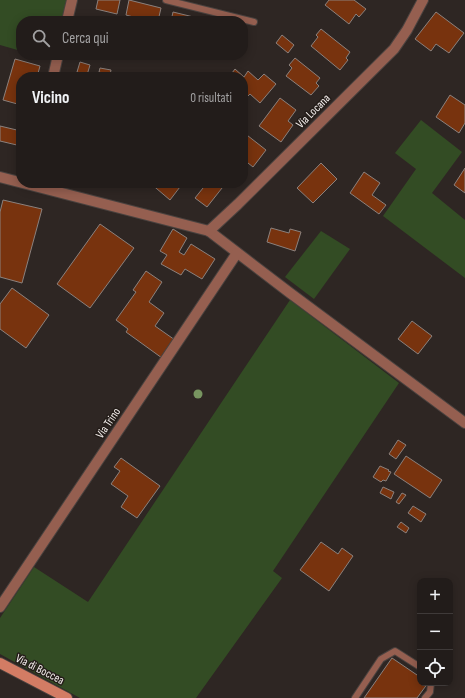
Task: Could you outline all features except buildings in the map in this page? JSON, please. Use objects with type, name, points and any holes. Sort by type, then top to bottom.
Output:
[{"type":"street","points":[[68,16],[72,0]]},
{"type":"street","name":"Via Locana","points":[[209,231],[394,49],[407,30],[423,0]]},
{"type":"street","points":[[54,72],[57,60]]},
{"type":"street","points":[[0,177],[16,181]]},
{"type":"street","points":[[42,188],[209,231],[465,423]]},
{"type":"street","name":"Via Trino","points":[[0,606],[237,253]]},
{"type":"street","name":"Via di Boccea","points":[[0,663],[67,698]]},
{"type":"lane","points":[[166,0],[230,16]]},
{"type":"lane","points":[[248,20],[254,22]]},
{"type":"lane","points":[[355,698],[381,659],[395,651],[417,665]]},
{"type":"lane","points":[[425,698],[430,692],[431,686]]},
{"type":"green space","points":[[0,0],[67,0],[63,16],[16,16],[16,50],[0,45]]},
{"type":"green space","points":[[421,120],[462,152],[432,193],[465,220],[465,278],[383,216],[416,169],[395,153]]},
{"type":"green space","points":[[321,231],[350,249],[314,299],[285,277]]},
{"type":"green space","points":[[290,300],[399,383],[273,571],[282,578],[196,698],[80,698],[0,654],[0,618],[34,567],[88,602]]}]
